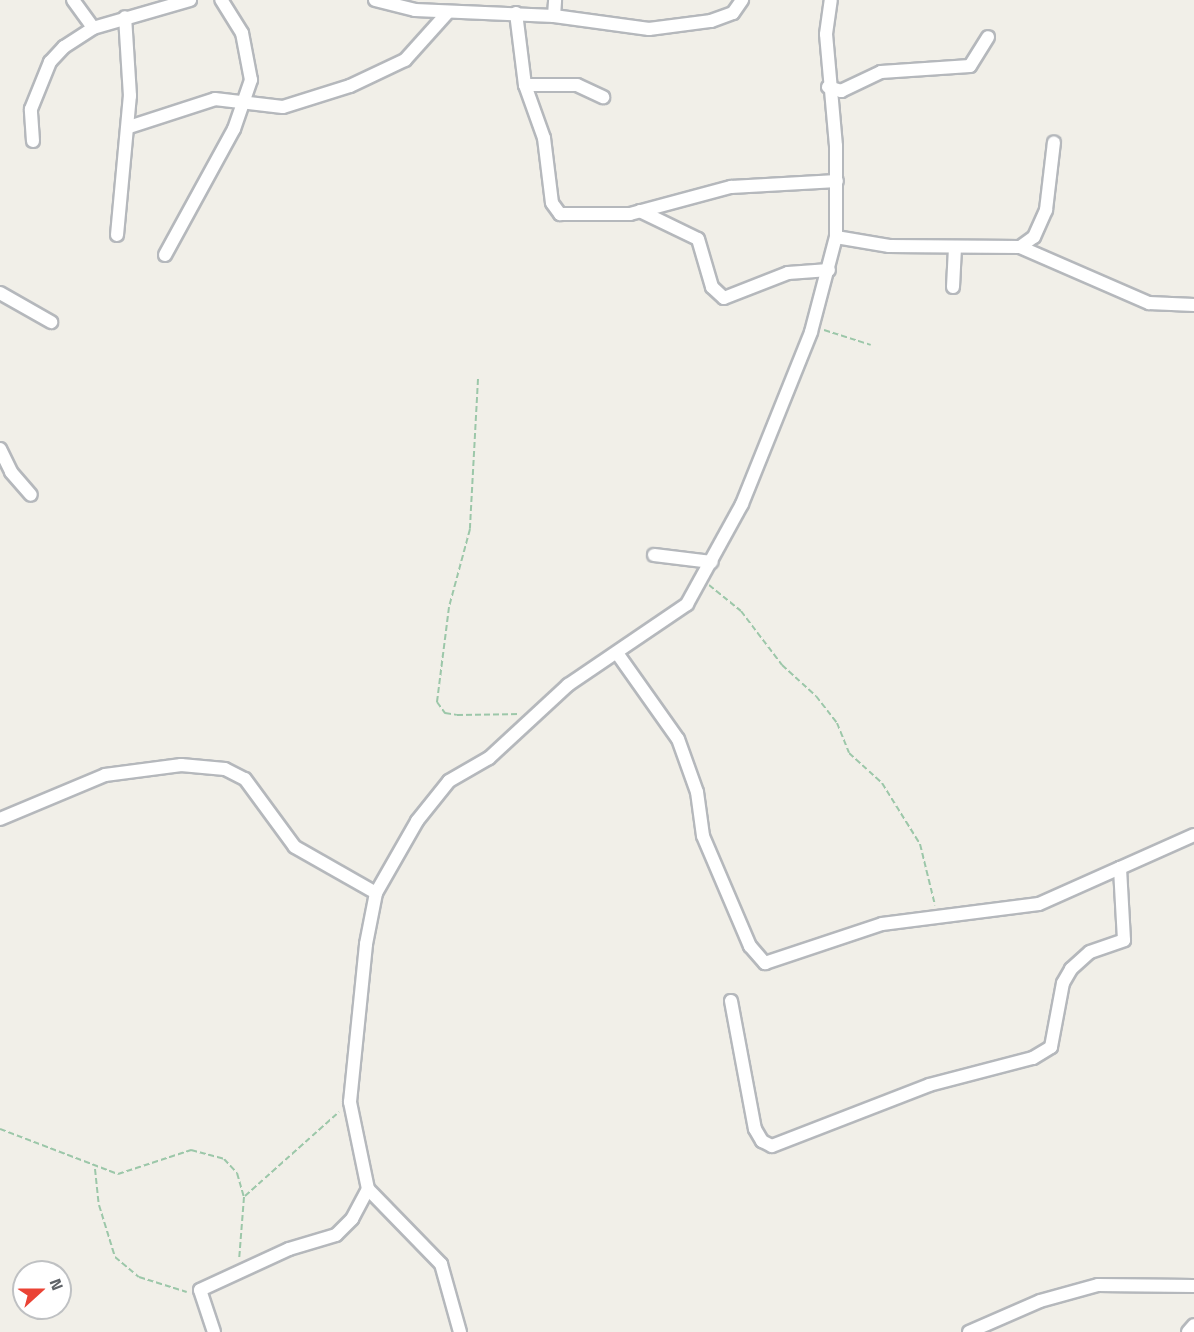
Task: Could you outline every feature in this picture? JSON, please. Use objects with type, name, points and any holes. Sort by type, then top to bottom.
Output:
[{"type":"street","points":[[73,0],[93,28]]},
{"type":"street","points":[[33,141],[31,109],[50,62],[93,28],[190,0]]},
{"type":"street","points":[[165,255],[245,104],[251,80],[248,52],[222,0]]},
{"type":"street","points":[[375,0],[448,12],[554,16],[649,29],[711,21],[733,13],[742,0]]},
{"type":"street","points":[[554,16],[555,0]]},
{"type":"street","points":[[460,1332],[441,1264],[368,1189],[351,1102],[376,893],[441,787],[489,758],[534,715],[681,609],[701,581],[742,504],[813,326],[836,237],[837,181],[828,87],[831,0]]},
{"type":"street","points":[[129,128],[215,99],[283,107],[386,72],[420,47],[448,12]]},
{"type":"street","points":[[516,13],[525,85],[546,144],[555,210],[593,215],[640,211],[731,187],[837,181]]},
{"type":"street","points":[[117,235],[129,128],[131,61],[125,17]]},
{"type":"street","points":[[828,87],[842,91],[881,72],[970,66],[988,37]]},
{"type":"street","points":[[525,85],[577,85],[603,97]]},
{"type":"street","points":[[1020,247],[1034,237],[1046,210],[1054,142]]},
{"type":"street","points":[[640,211],[698,239],[712,287],[724,298],[788,273],[829,270]]},
{"type":"street","points":[[836,237],[889,246],[1020,247],[1149,303],[1194,305]]},
{"type":"street","points":[[953,287],[955,247]]},
{"type":"street","points":[[0,293],[51,322]]},
{"type":"street","points":[[0,449],[10,472],[31,495]]},
{"type":"street","points":[[654,555],[712,562]]},
{"type":"street","points":[[617,653],[678,739],[697,792],[703,836],[760,961],[776,961],[866,928],[1039,904],[1194,835]]},
{"type":"street","points":[[0,819],[105,775],[208,766],[245,779],[295,847],[376,893]]},
{"type":"street","points":[[731,1001],[755,1129],[766,1144],[790,1143],[929,1085],[1047,1051],[1071,969],[1090,952],[1120,943],[1126,935],[1120,868]]},
{"type":"street","points":[[214,1332],[199,1293],[239,1271],[336,1235],[352,1219],[368,1189]]},
{"type":"street","points":[[969,1332],[1040,1301],[1098,1286],[1194,1286]]},
{"type":"street","points":[[1188,1332],[1194,1325]]},
{"type":"path","points":[[813,326],[871,345]]},
{"type":"path","points":[[478,379],[470,529],[449,607],[437,702],[445,713],[457,715],[534,715]]},
{"type":"path","points":[[701,581],[741,611],[782,665],[829,711],[849,753],[882,783],[920,844],[939,918]]},
{"type":"path","points":[[244,1197],[351,1102]]},
{"type":"path","points":[[0,1129],[95,1169],[126,1174],[191,1150],[207,1152],[233,1166],[244,1197],[239,1271]]},
{"type":"path","points":[[95,1169],[99,1205],[114,1257],[139,1277],[199,1293]]}]
